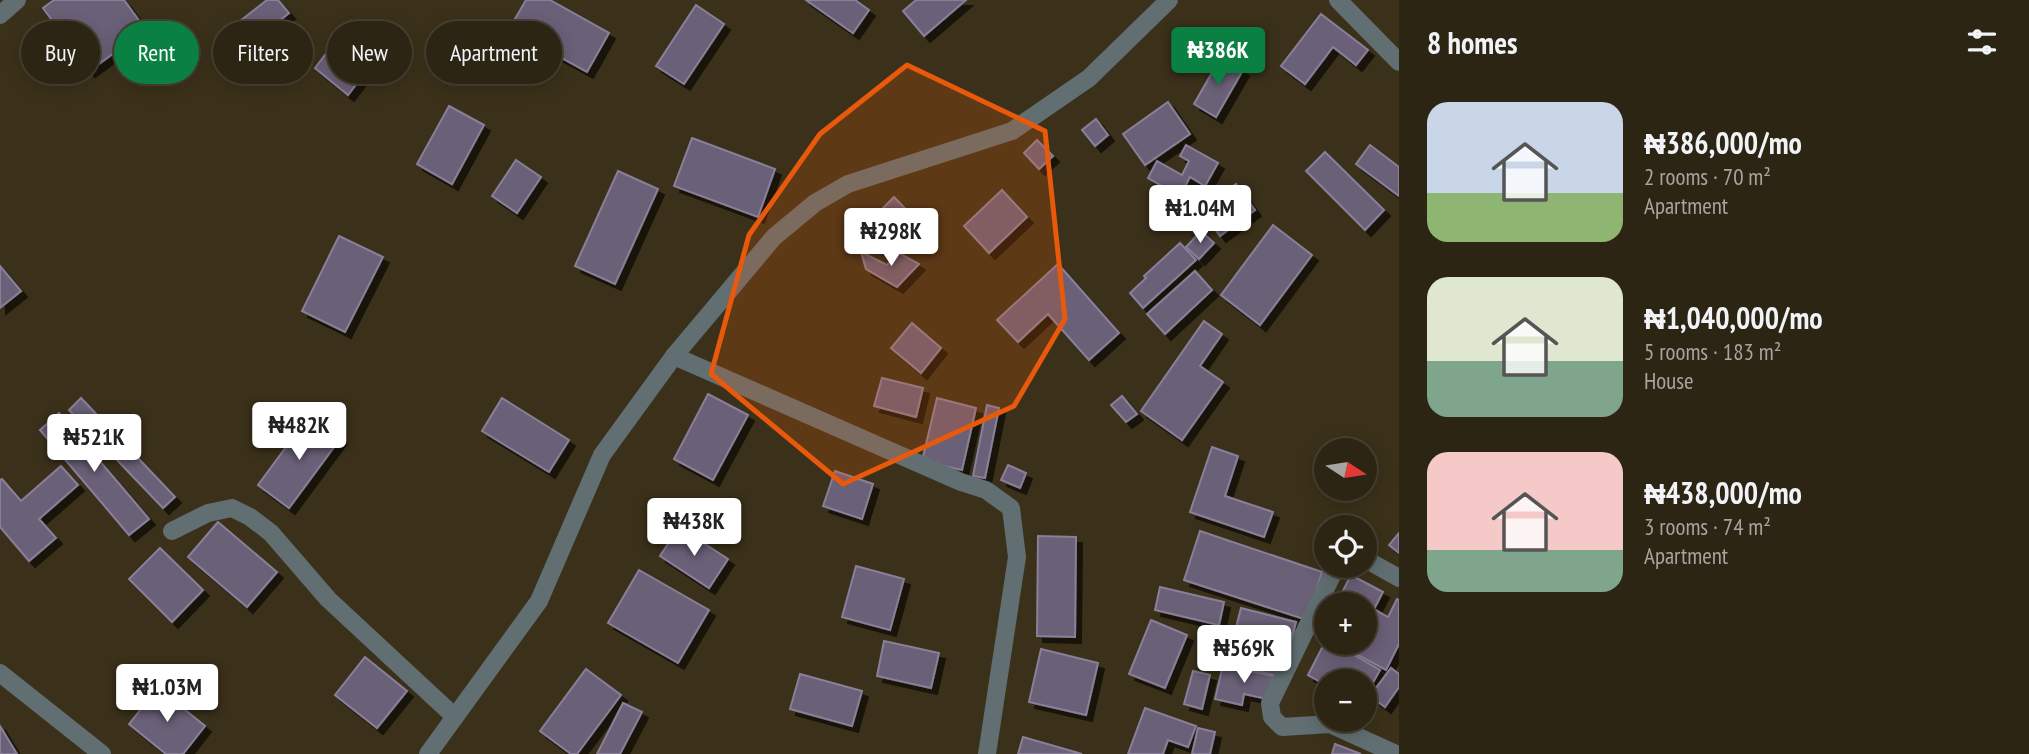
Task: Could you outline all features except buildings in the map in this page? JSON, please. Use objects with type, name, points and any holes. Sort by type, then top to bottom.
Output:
[{"type":"street","points":[[0,15],[17,0]]},
{"type":"street","points":[[428,754],[539,601],[602,455],[674,356],[774,237],[815,203],[848,184],[1013,131],[1089,78],[1169,0]]},
{"type":"street","points":[[1338,0],[1399,62]]},
{"type":"street","points":[[674,356],[961,482],[986,490],[1011,508],[1017,557],[987,754]]},
{"type":"street","points":[[172,531],[208,513],[232,508],[250,517],[271,533],[328,599],[455,717]]},
{"type":"street","points":[[1377,566],[1399,578]]},
{"type":"street","points":[[1331,578],[1270,703],[1272,717],[1282,727],[1330,724],[1396,754]]},
{"type":"street","points":[[0,673],[102,754]]},
{"type":"highlighted area","points":[[907,65],[1045,131],[1065,319],[1014,406],[843,484],[711,374],[749,235],[820,134]]}]
